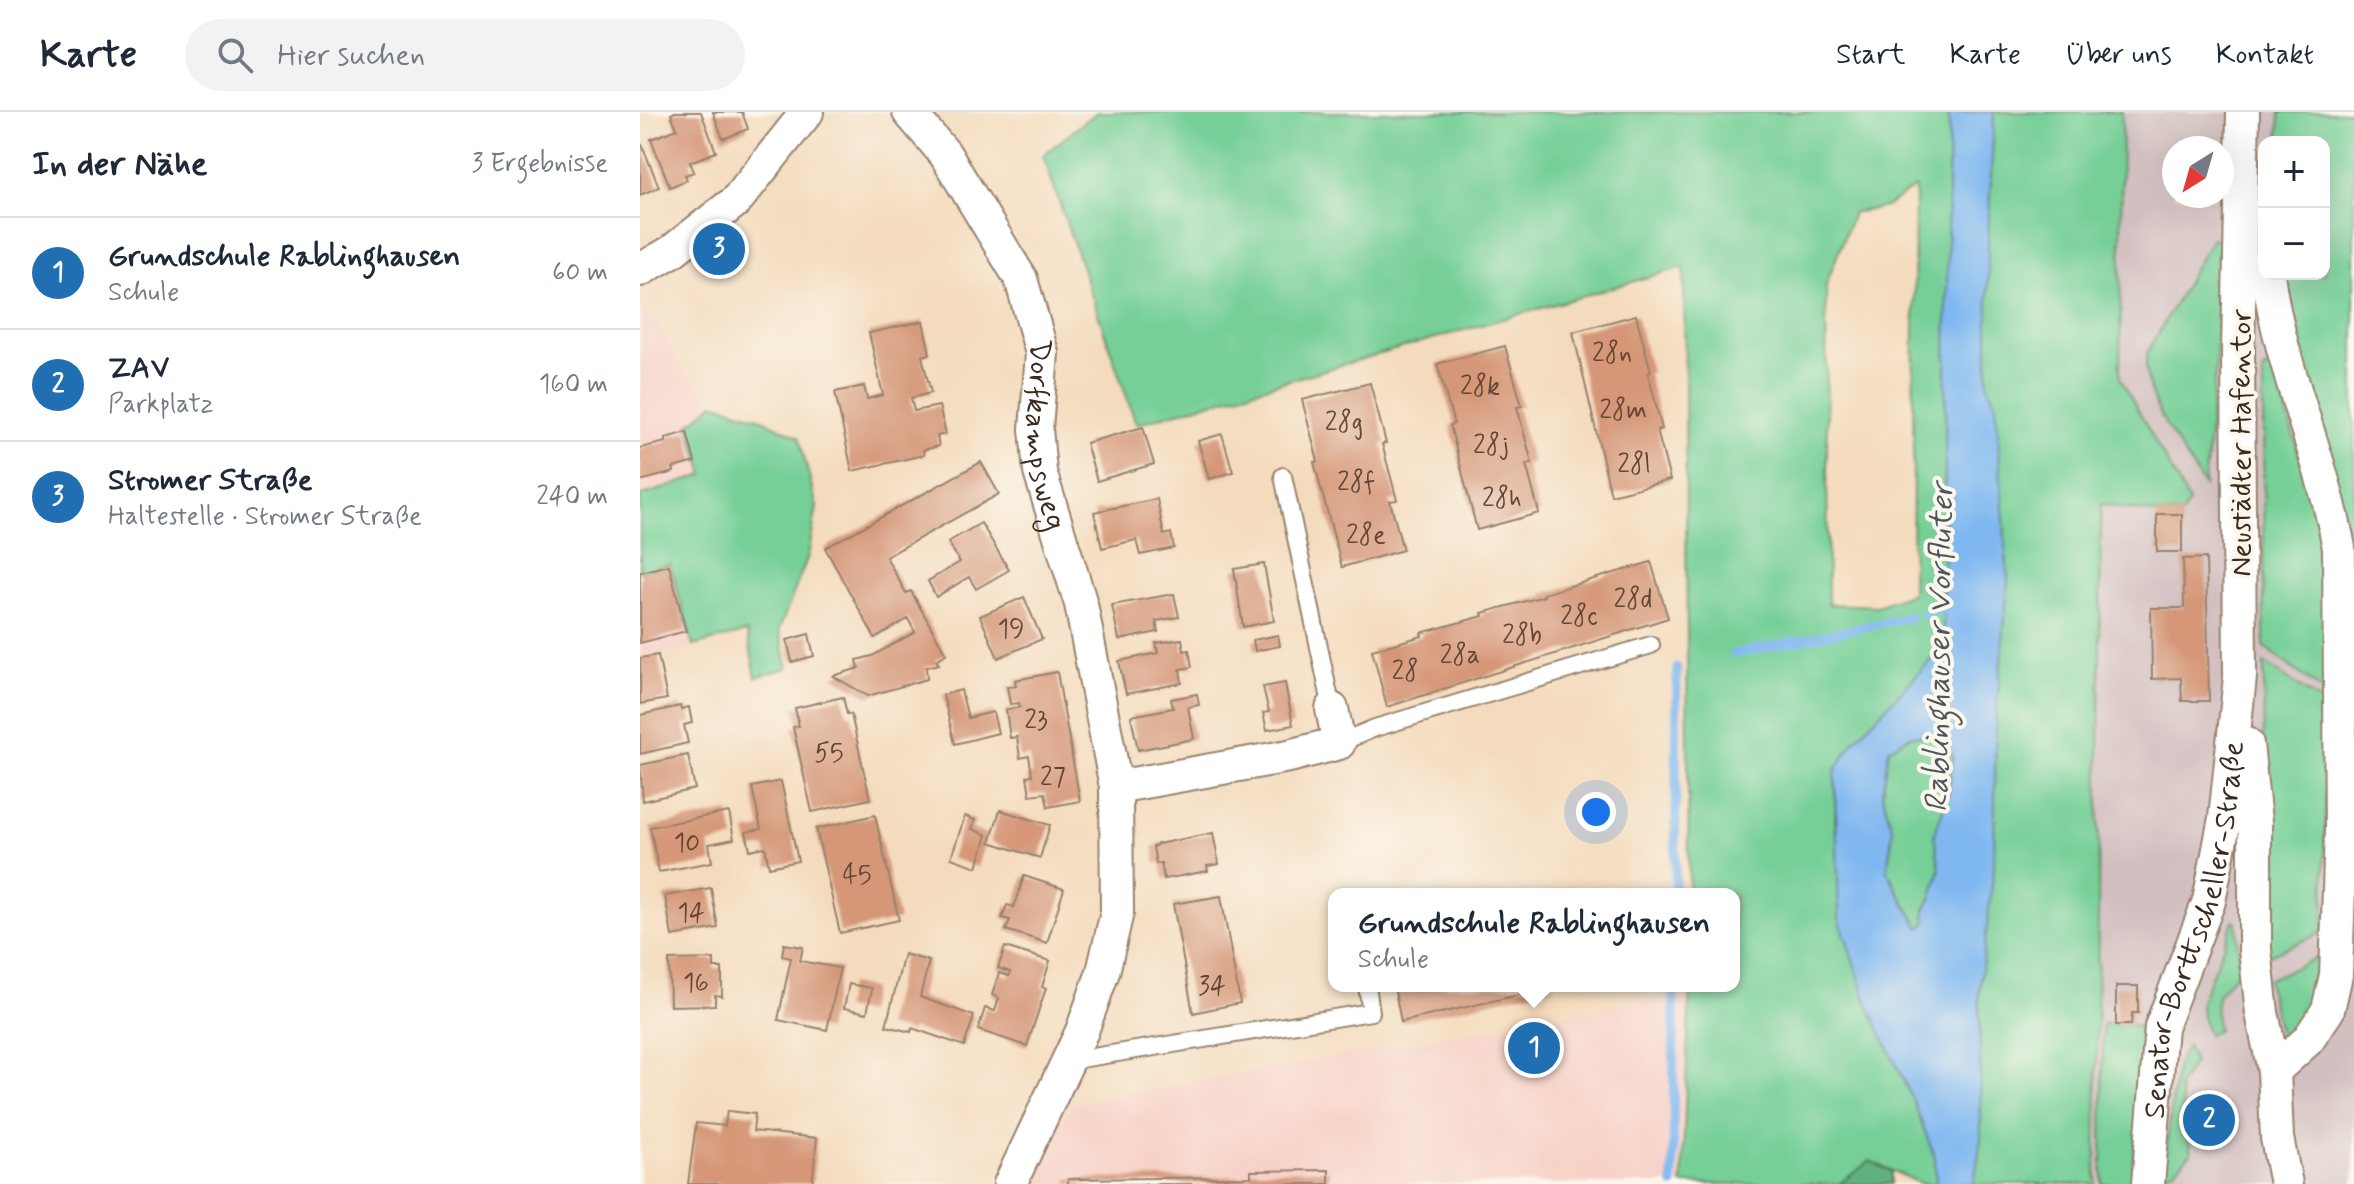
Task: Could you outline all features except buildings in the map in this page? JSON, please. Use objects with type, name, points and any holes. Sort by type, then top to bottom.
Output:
[{"type":"street","points":[[640,270],[671,252],[736,201],[807,112]]},
{"type":"street","name":"Dorfkampsweg","points":[[909,112],[945,154],[1021,279],[1042,353],[1036,429],[1040,472],[1081,604],[1116,787],[1117,912],[1103,972],[1082,1031],[1010,1184]]},
{"type":"street","name":"Neustädter Hafentor","points":[[2240,677],[2238,350],[2243,112]]},
{"type":"street","points":[[2243,181],[2258,227]]},
{"type":"street","points":[[2269,280],[2274,318],[2330,503],[2339,548],[2348,842],[2336,975],[2341,1014],[2274,1071]]},
{"type":"street","points":[[2240,677],[2255,822],[2255,949],[2262,1013],[2274,1071],[2277,1138],[2286,1184]]},
{"type":"street","name":"Senator-Borttscheller-Straße","points":[[2148,1184],[2161,1027],[2209,901],[2225,818],[2240,677]]},
{"type":"street","points":[[1116,787],[1289,756],[1339,743],[1332,709]]},
{"type":"lane","points":[[1283,476],[1332,709]]},
{"type":"lane","points":[[1339,743],[1375,728],[1651,645]]},
{"type":"lane","points":[[1068,1061],[1371,1012],[1368,992]]},
{"type":"shaded area","points":[[2103,112],[2354,112],[2354,1184],[2096,1184]]},
{"type":"shaded area","points":[[652,313],[685,373],[714,403],[689,425],[704,475],[640,496],[640,319]]},
{"type":"shaded area","points":[[670,564],[693,646],[640,657],[640,572]]},
{"type":"shaded area","points":[[1690,993],[1682,1184],[1036,1184],[1070,1104]]},
{"type":"green space","points":[[1097,112],[1949,112],[1943,630],[1932,659],[1853,742],[1835,771],[1835,830],[1914,1104],[1935,1158],[1936,1184],[1922,1184],[1870,1161],[1839,1184],[1682,1184],[1690,992],[1740,992],[1740,888],[1689,888],[1684,267],[1136,424],[1043,155]],"holes":[[[1915,187],[1912,593],[1877,606],[1828,604],[1826,285],[1853,213],[1886,207]]]},
{"type":"green space","points":[[1994,112],[2122,112],[2120,378],[2189,502],[2182,514],[2157,514],[2101,504],[2096,1184],[1974,1184],[1981,1138],[1979,993],[1996,716],[2008,582],[1996,406],[1988,386],[1988,237]]},
{"type":"green space","points":[[2280,112],[2354,112],[2354,537],[2349,540],[2287,330],[2280,280],[2330,280],[2330,136],[2279,136]]},
{"type":"green space","points":[[2212,238],[2219,239],[2216,365],[2204,486],[2164,422],[2149,387],[2146,370],[2147,353]]},
{"type":"green space","points":[[2268,367],[2274,368],[2325,546],[2327,694],[2264,647],[2263,372]]},
{"type":"green space","points":[[714,403],[758,417],[799,437],[817,507],[808,556],[779,630],[788,668],[756,677],[747,632],[693,646],[670,564],[640,572],[640,496],[704,475],[689,425]]},
{"type":"green space","points":[[2264,663],[2326,705],[2324,932],[2262,958]]},
{"type":"green space","points":[[1911,735],[1936,736],[1953,755],[1949,793],[1934,835],[1940,869],[1925,910],[1926,923],[1920,928],[1887,869],[1893,831],[1882,794],[1889,749]]},
{"type":"green space","points":[[2234,920],[2237,923],[2239,971],[2218,996],[2215,1011],[2218,1030],[2208,1035],[2201,1001]]},
{"type":"green space","points":[[2324,955],[2316,993],[2307,1014],[2281,1041],[2267,980]]},
{"type":"green space","points":[[2103,1024],[2148,1029],[2131,1184],[2102,1184]]},
{"type":"green space","points":[[2187,1046],[2194,1062],[2179,1086],[2191,1153],[2175,1170],[2163,1174],[2177,1064]]},
{"type":"green space","points":[[1870,1161],[1891,1171],[1891,1184],[1839,1184]]},
{"type":"water","name":"Rablinghauser Vorfluter","points":[[1949,112],[1994,112],[1988,237],[1988,386],[1996,405],[2008,582],[1996,716],[1994,868],[1979,993],[1981,1138],[1974,1184],[1936,1184],[1935,1158],[1914,1103],[1868,1005],[1839,918],[1835,771],[1853,742],[1932,659],[1943,630]],"holes":[[[1911,735],[1936,736],[1953,755],[1949,793],[1934,835],[1940,869],[1925,910],[1926,923],[1920,928],[1887,869],[1893,831],[1882,794],[1889,749]]]},
{"type":"waterway","name":"Rablinghauser Vorfluter","points":[[1923,614],[1954,607]]},
{"type":"waterway","name":"Rablinghauser Vorfluter","points":[[1734,654],[1910,617]]},
{"type":"waterway","points":[[1675,888],[1677,668]]},
{"type":"waterway","points":[[1673,1184],[1674,992]]},
{"type":"place","name":"Stromer Straße","points":[[719,249]]},
{"type":"place","name":"Grundschule Rablinghausen","points":[[1534,1048]]},
{"type":"place","name":"ZAV","points":[[2209,1120]]}]
